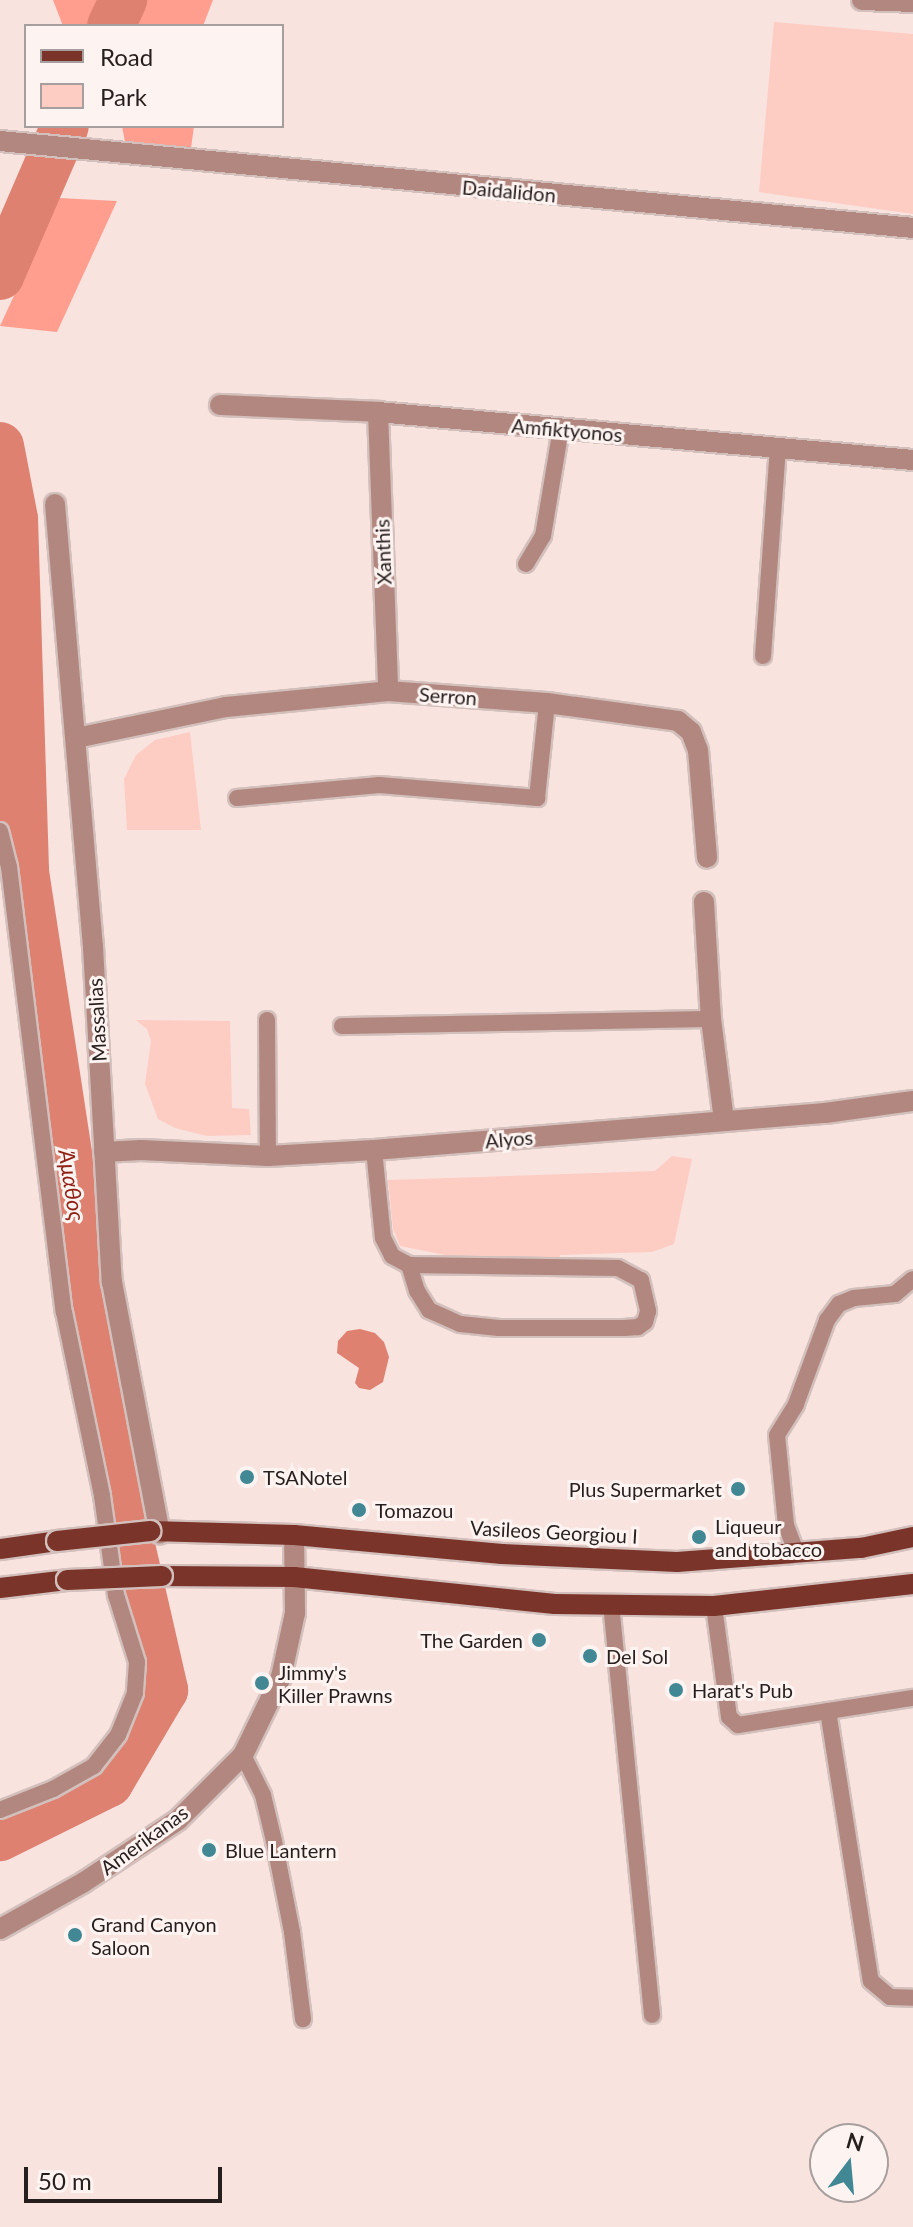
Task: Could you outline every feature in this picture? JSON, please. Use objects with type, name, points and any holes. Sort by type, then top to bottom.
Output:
[{"type":"main road","name":"Vasileos Georgiou I","points":[[0,1549],[155,1532],[294,1535],[405,1547],[630,1561],[797,1554],[861,1548],[913,1537]]},
{"type":"main road","points":[[0,1588],[67,1580],[162,1576],[294,1577],[555,1604],[714,1606],[913,1584]]},
{"type":"street","points":[[862,0],[913,2]]},
{"type":"street","name":"Daidalidon","points":[[0,141],[913,228]]},
{"type":"street","name":"Amfiktyonos","points":[[220,405],[378,412],[913,460]]},
{"type":"street","name":"Xanthis","points":[[378,412],[388,691]]},
{"type":"street","name":"Massalias","points":[[55,504],[93,947],[112,1282],[155,1532]]},
{"type":"street","name":"Serron","points":[[76,738],[226,707],[388,691],[547,703],[678,721],[691,732],[698,750],[707,858]]},
{"type":"street","points":[[704,902],[711,1019],[724,1120]]},
{"type":"street","name":"Alyos","points":[[104,1152],[141,1150],[268,1156],[374,1150],[825,1113],[913,1101]]},
{"type":"street","name":"Amerikanas","points":[[0,1929],[84,1882],[178,1820],[243,1755],[281,1677],[295,1613],[294,1535]]},
{"type":"lane","points":[[526,564],[543,536],[561,429]]},
{"type":"lane","points":[[763,656],[778,449]]},
{"type":"lane","points":[[237,798],[379,785],[537,798],[547,703]]},
{"type":"lane","points":[[0,831],[9,867],[64,1312],[92,1442],[116,1595],[137,1662],[135,1693],[118,1735],[94,1766],[53,1789],[0,1810]]},
{"type":"lane","points":[[342,1026],[711,1019]]},
{"type":"lane","points":[[267,1020],[268,1156]]},
{"type":"lane","points":[[374,1150],[386,1248],[392,1256],[409,1265],[618,1268],[641,1280],[648,1311],[645,1322],[638,1327],[499,1328],[460,1324],[429,1310],[417,1291],[409,1265]]},
{"type":"lane","points":[[797,1554],[783,1511],[777,1435],[796,1404],[827,1320],[839,1304],[854,1298],[895,1294],[913,1279]]},
{"type":"lane","points":[[611,1604],[652,2015]]},
{"type":"lane","points":[[714,1606],[729,1717],[738,1725],[913,1698]]},
{"type":"lane","points":[[828,1711],[871,1981],[890,1997],[913,1998]]},
{"type":"lane","points":[[243,1755],[263,1795],[274,1841],[292,1932],[303,2019]]},
{"type":"green space","points":[[774,22],[913,34],[913,214],[759,192]]},
{"type":"green space","points":[[190,732],[201,830],[127,830],[124,779],[136,755],[155,740]]},
{"type":"green space","points":[[136,1020],[230,1021],[232,1108],[249,1109],[251,1135],[207,1136],[175,1128],[158,1119],[145,1084],[151,1041],[147,1029]]},
{"type":"green space","points":[[672,1156],[692,1159],[674,1244],[652,1252],[560,1255],[558,1264],[455,1257],[400,1246],[393,1229],[388,1180],[655,1171]]},
{"type":"shaded area","points":[[53,0],[213,0],[204,24],[62,24]]},
{"type":"shaded area","points":[[122,128],[194,128],[191,148],[125,142]]},
{"type":"shaded area","points":[[59,198],[117,201],[57,332],[0,326]]},
{"type":"shaded area","points":[[360,1329],[375,1333],[384,1342],[389,1357],[383,1382],[370,1390],[359,1388],[355,1383],[359,1368],[337,1353],[338,1341],[347,1331]]},
{"type":"waterway","name":"Άμαθος","points":[[112,24],[123,0]]},
{"type":"waterway","name":"Άμαθος","points":[[0,276],[64,128]]},
{"type":"waterway","name":"Άμαθος","points":[[0,446],[14,519],[25,872],[122,1506],[164,1690],[109,1783],[0,1837]]},
{"type":"place","name":"TSANotel","points":[[247,1477]]},
{"type":"place","name":"Plus Supermarket","points":[[738,1489]]},
{"type":"place","name":"Tomazou","points":[[359,1510]]},
{"type":"place","name":"Liqueur and tobacco","points":[[699,1537]]},
{"type":"place","name":"The Garden","points":[[539,1640]]},
{"type":"place","name":"Del Sol","points":[[590,1656]]},
{"type":"place","name":"Jimmy's Killer Prawns","points":[[262,1683]]},
{"type":"place","name":"Harat's Pub","points":[[676,1690]]},
{"type":"place","name":"Blue Lantern","points":[[209,1850]]},
{"type":"place","name":"Grand Canyon Saloon","points":[[75,1935]]}]
